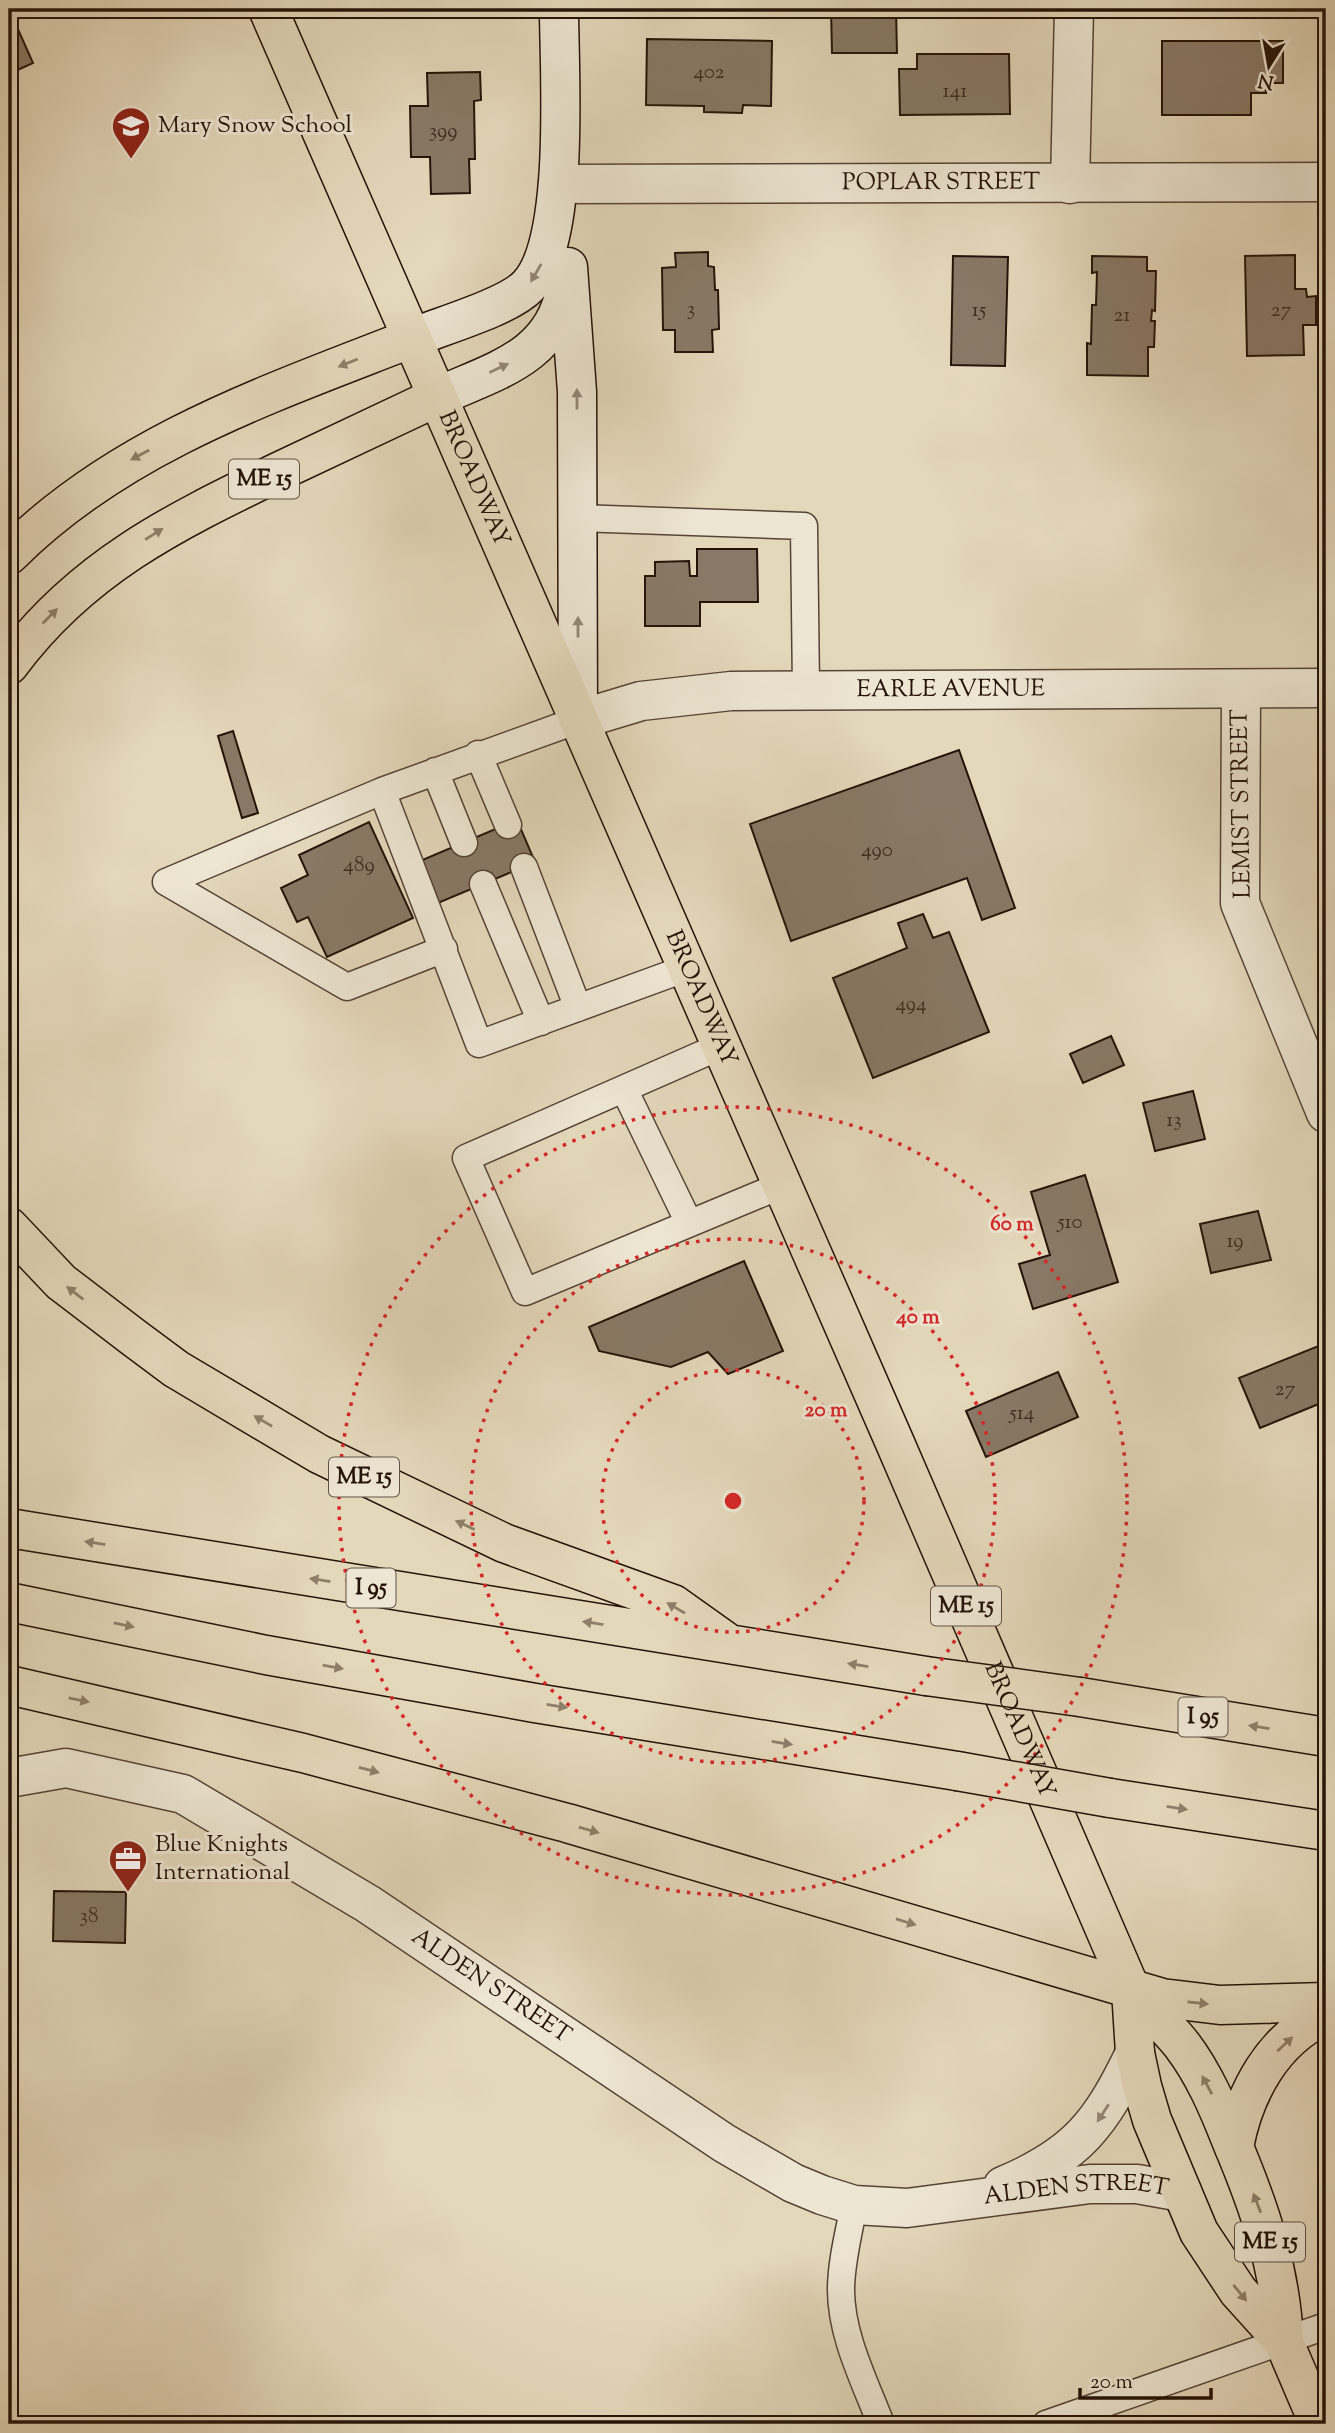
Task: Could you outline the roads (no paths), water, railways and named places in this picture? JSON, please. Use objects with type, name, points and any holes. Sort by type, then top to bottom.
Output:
[{"type":"main road","name":"BROADWAY","points":[[268,9],[1131,1990],[1182,2046],[1200,2072],[1234,2147],[1271,2248],[1283,2309],[1284,2342]]},
{"type":"main road","points":[[9,555],[59,509],[126,463],[257,399],[412,338]]},
{"type":"main road","name":"ME 15","points":[[9,665],[66,600],[133,547],[204,507],[437,397]]},
{"type":"main road","name":"ME 15","points":[[9,1227],[61,1282],[144,1345],[197,1382],[318,1454],[504,1543],[673,1604],[733,1646]]},
{"type":"main road","name":"I 95","points":[[9,1528],[733,1646],[1080,1697],[1326,1738]]},
{"type":"main road","points":[[9,1602],[279,1657],[535,1703],[1326,1831]]},
{"type":"main road","points":[[9,1685],[303,1753],[567,1823],[1162,1998],[1220,2005],[1326,2002]]},
{"type":"main road","name":"BROADWAY","points":[[1131,1990],[1135,2053],[1152,2120],[1199,2232],[1216,2262],[1284,2342],[1319,2424]]},
{"type":"main road","points":[[1234,2147],[1243,2110],[1265,2067],[1282,2046],[1326,2015]]},
{"type":"street","points":[[412,338],[500,303],[528,286],[537,273],[551,239],[558,184],[559,9]]},
{"type":"street","points":[[1070,184],[1073,9]]},
{"type":"street","name":"POPLAR STREET","points":[[558,184],[1326,182]]},
{"type":"street","points":[[558,184],[576,343],[578,720]]},
{"type":"street","points":[[437,397],[521,358],[545,339],[562,307],[568,267]]},
{"type":"street","name":"EARLE AVENUE","points":[[578,720],[641,701],[683,695],[806,690],[1326,688]]},
{"type":"street","name":"LEMIST STREET","points":[[1241,689],[1240,903],[1326,1113]]},
{"type":"street","name":"ALDEN STREET","points":[[9,1778],[66,1768],[183,1794],[368,1904],[757,2164],[822,2196],[854,2205],[907,2208],[1114,2183],[1182,2192]]},
{"type":"street","name":"ALDEN STREET","points":[[969,2199],[1038,2170],[1079,2143],[1106,2108],[1135,2053]]},
{"type":"lane","points":[[578,518],[804,526],[806,690]]},
{"type":"lane","points":[[444,949],[347,987],[166,882],[382,791],[578,720]]},
{"type":"lane","points":[[478,754],[508,825]]},
{"type":"lane","points":[[435,771],[464,843]]},
{"type":"lane","points":[[382,791],[479,1044],[687,968]]},
{"type":"lane","points":[[524,867],[578,1008]]},
{"type":"lane","points":[[483,884],[541,1022]]},
{"type":"lane","points":[[721,1046],[466,1158],[525,1292],[782,1185]]},
{"type":"lane","points":[[624,1089],[689,1223]]},
{"type":"lane","points":[[854,2205],[842,2278],[843,2314],[848,2336],[881,2424]]},
{"type":"lane","points":[[1046,2424],[1326,2326]]},
{"type":"place","name":"Mary Snow School","points":[[131,160]]},
{"type":"place","name":"Blue Knights International","points":[[128,1893]]}]
